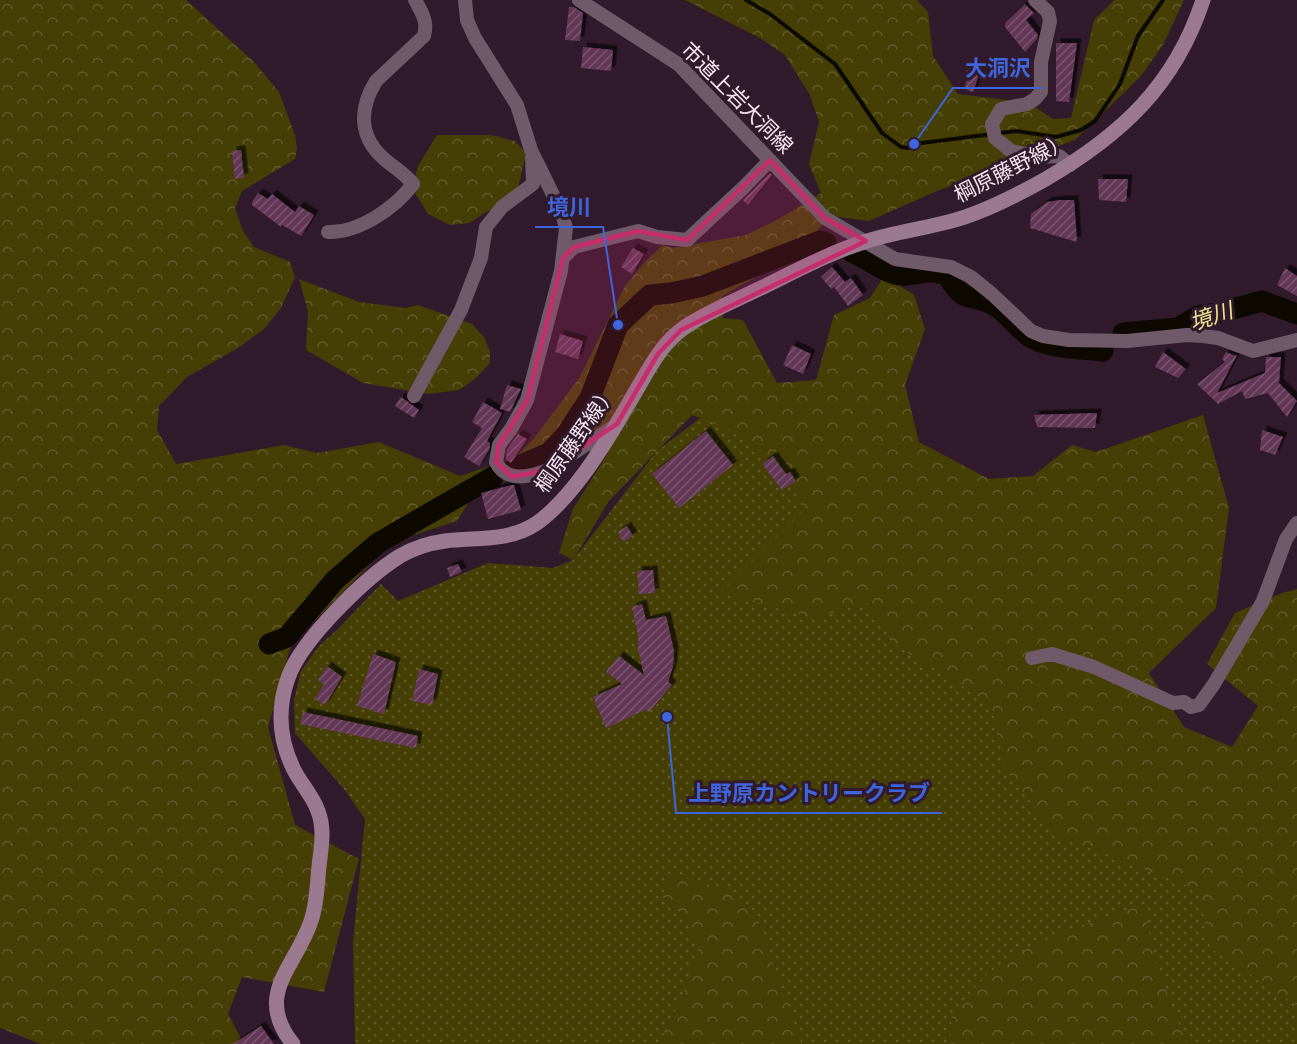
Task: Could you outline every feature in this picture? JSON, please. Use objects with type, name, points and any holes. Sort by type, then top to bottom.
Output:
[{"type":"main road","name":"棡原藤野線）","points":[[293,1044],[280,1021],[277,994],[281,979],[303,943],[313,915],[323,837],[319,814],[313,799],[294,769],[282,740],[280,726],[288,679],[311,638],[364,585],[405,554],[417,548],[444,541],[504,536],[520,532],[537,522],[570,492],[616,424],[658,354],[667,342],[681,330],[721,307],[822,258],[866,241],[945,223],[976,213],[1030,188],[1098,146],[1153,92],[1183,50],[1192,33],[1203,0]]},
{"type":"street","points":[[328,232],[338,233],[377,216],[405,195],[413,184],[370,145],[364,133],[363,124],[371,90],[376,81],[424,36],[425,18],[415,0]]},
{"type":"street","points":[[465,0],[467,20],[475,38],[517,105],[531,150],[567,232],[563,258],[527,400],[499,445],[496,462],[501,470],[512,477],[539,474],[616,424]]},
{"type":"street","name":"市道上岩大洞線","points":[[579,0],[678,64],[825,218],[895,259],[951,267],[971,277],[1025,326],[1043,336],[1069,340],[1126,341],[1187,335],[1203,336],[1218,338],[1253,351],[1297,340]]},
{"type":"street","points":[[1035,0],[1048,12],[1050,21],[1041,62],[1041,92],[1027,104],[1000,109],[992,124],[995,138],[1011,151],[1039,157],[1059,156],[1070,165]]},
{"type":"street","points":[[414,396],[461,310],[481,258],[486,227],[502,207],[533,184],[531,150]]},
{"type":"street","points":[[563,258],[574,247],[638,231],[657,237],[687,240],[770,160]]},
{"type":"street","points":[[1032,658],[1052,654],[1094,667],[1173,704],[1184,702],[1191,707],[1199,705],[1263,601],[1286,539],[1297,523]]},
{"type":"highlighted area","points":[[770,160],[825,218],[866,241],[681,330],[658,354],[617,424],[548,470],[512,477],[496,462],[499,445],[527,400],[563,258],[574,247],[638,231],[687,240]]},
{"type":"green space","points":[[0,0],[186,0],[254,62],[279,92],[295,135],[297,148],[295,159],[242,191],[235,208],[243,231],[254,247],[290,262],[295,277],[281,308],[264,329],[238,348],[187,377],[159,406],[157,430],[176,464],[284,445],[317,453],[379,442],[460,476],[490,466],[505,466],[532,441],[580,377],[625,286],[663,245],[673,248],[746,235],[777,220],[821,193],[809,164],[819,122],[810,95],[785,55],[760,38],[685,0],[917,0],[928,12],[933,56],[958,94],[1029,103],[1053,119],[1071,118],[1094,20],[1114,0],[1184,0],[1163,45],[1140,77],[1075,140],[937,191],[869,221],[831,216],[792,257],[722,296],[723,318],[743,320],[777,383],[816,380],[834,315],[870,298],[884,276],[914,295],[925,329],[905,385],[919,442],[989,479],[1033,476],[1072,445],[1096,452],[1203,415],[1229,508],[1216,608],[1149,673],[1184,727],[1232,747],[1258,706],[1207,664],[1235,613],[1297,589],[1297,1006],[1210,948],[1198,890],[1056,835],[1005,769],[991,704],[897,646],[867,603],[813,618],[720,593],[803,510],[788,473],[728,429],[692,415],[609,501],[573,560],[559,553],[573,509],[608,453],[572,449],[529,468],[471,499],[457,521],[392,542],[291,645],[268,727],[295,825],[359,859],[324,992],[242,977],[228,1014],[244,1044],[41,1044],[0,1028]]},
{"type":"green space","points":[[437,135],[491,135],[515,141],[526,153],[517,193],[469,223],[450,225],[428,214],[412,188],[418,166]]},
{"type":"green space","points":[[299,279],[359,302],[406,308],[418,305],[472,324],[484,337],[490,351],[490,363],[476,378],[459,390],[428,394],[363,383],[306,350],[308,312]]},
{"type":"green space","points":[[736,396],[1179,857],[1297,994],[1297,1044],[355,1044],[353,942],[365,819],[344,789],[295,733],[294,700],[301,671],[318,647],[381,584],[398,601],[488,563],[553,568],[573,560],[657,451],[712,409]]},
{"type":"green space","points":[[669,873],[731,891],[756,914],[802,1044],[658,1044],[683,995],[698,948],[685,917],[662,897]]},
{"type":"green space","points":[[1145,904],[1153,956],[1187,1044],[950,1044],[952,1013],[989,972],[1045,938]]},
{"type":"building","points":[[1025,4],[1034,13],[1026,20],[1038,35],[1025,52],[1005,27],[1005,23]]},
{"type":"building","points":[[569,7],[574,7],[583,13],[580,41],[565,40]]},
{"type":"building","points":[[1056,43],[1077,43],[1069,102],[1056,101]]},
{"type":"building","points":[[583,47],[613,50],[611,71],[581,68]]},
{"type":"building","points":[[967,70],[979,75],[973,92],[965,89]]},
{"type":"building","points":[[241,150],[244,178],[235,179],[232,151]]},
{"type":"building","points":[[770,173],[772,175],[748,205],[743,200]]},
{"type":"building","points":[[1098,179],[1128,179],[1126,202],[1099,200]]},
{"type":"building","points":[[258,193],[268,199],[272,194],[295,212],[299,206],[314,215],[301,236],[282,225],[281,227],[252,205]]},
{"type":"building","points":[[1074,200],[1077,242],[1030,228],[1031,214],[1047,202]]},
{"type":"building","points":[[633,248],[644,254],[632,274],[621,267]]},
{"type":"building","points":[[832,267],[845,282],[851,278],[863,295],[848,306],[834,287],[831,289],[821,277]]},
{"type":"building","points":[[1285,268],[1297,276],[1297,296],[1277,285]]},
{"type":"building","points":[[560,334],[583,341],[578,359],[555,352]]},
{"type":"building","points":[[792,345],[811,354],[803,374],[783,365]]},
{"type":"building","points":[[1163,352],[1186,369],[1178,378],[1155,367]]},
{"type":"building","points":[[1226,352],[1237,355],[1217,393],[1265,373],[1266,357],[1281,357],[1279,383],[1297,401],[1287,417],[1268,393],[1245,399],[1242,391],[1218,404],[1197,384],[1225,362],[1222,359]]},
{"type":"building","points":[[507,385],[521,389],[510,412],[500,409]]},
{"type":"building","points":[[401,397],[419,410],[414,418],[395,406]]},
{"type":"building","points":[[483,402],[502,413],[487,441],[490,443],[489,450],[479,466],[464,457],[482,428],[472,422]]},
{"type":"building","points":[[1097,413],[1095,428],[1037,427],[1034,415]]},
{"type":"building","points":[[1262,430],[1283,437],[1275,455],[1260,450]]},
{"type":"building","points":[[706,431],[733,465],[679,508],[652,474]]},
{"type":"building","points":[[518,434],[527,439],[511,463],[506,460],[507,449]]},
{"type":"building","points":[[773,456],[786,474],[790,472],[796,481],[782,490],[762,464]]},
{"type":"building","points":[[514,485],[521,510],[488,519],[481,493]]},
{"type":"building","points":[[627,526],[633,536],[623,542],[618,532]]},
{"type":"building","points":[[458,564],[462,572],[450,577],[447,568]]},
{"type":"building","points":[[653,570],[655,593],[639,594],[637,571]]},
{"type":"building","points":[[642,604],[646,620],[666,616],[674,651],[673,666],[668,682],[672,685],[649,712],[645,710],[606,728],[593,697],[622,684],[606,672],[619,656],[644,675],[632,607]]},
{"type":"building","points":[[373,654],[396,662],[384,714],[357,706]]},
{"type":"building","points":[[327,666],[342,677],[325,705],[315,699],[324,684],[318,680]]},
{"type":"building","points":[[419,669],[438,674],[432,705],[412,701]]},
{"type":"building","points":[[303,712],[418,736],[416,748],[300,724]]},
{"type":"building","points":[[261,1026],[274,1044],[233,1044]]},
{"type":"waterway","points":[[746,0],[770,14],[835,64],[882,133],[901,147],[908,148],[914,144],[1016,131],[1056,137],[1081,130],[1095,121],[1120,84],[1138,36],[1163,0]]},
{"type":"waterway","name":"境川","points":[[514,468],[549,453],[566,435],[590,398],[618,325],[650,295],[703,286],[820,241],[826,243]]},
{"type":"waterway","name":"境川","points":[[853,253],[895,274],[933,272],[947,275],[964,296],[987,301],[1038,341],[1056,346],[1103,351]]},
{"type":"waterway","name":"境川","points":[[1123,333],[1178,328],[1198,316],[1262,301],[1297,314]]},
{"type":"waterway","name":"境川","points":[[269,644],[287,637],[335,580],[378,543],[494,476]]},
{"type":"place","name":"大洞沢","points":[[914,144]]},
{"type":"place","name":"境川","points":[[618,325]]},
{"type":"place","name":"上野原カントリークラブ","points":[[667,717]]}]
